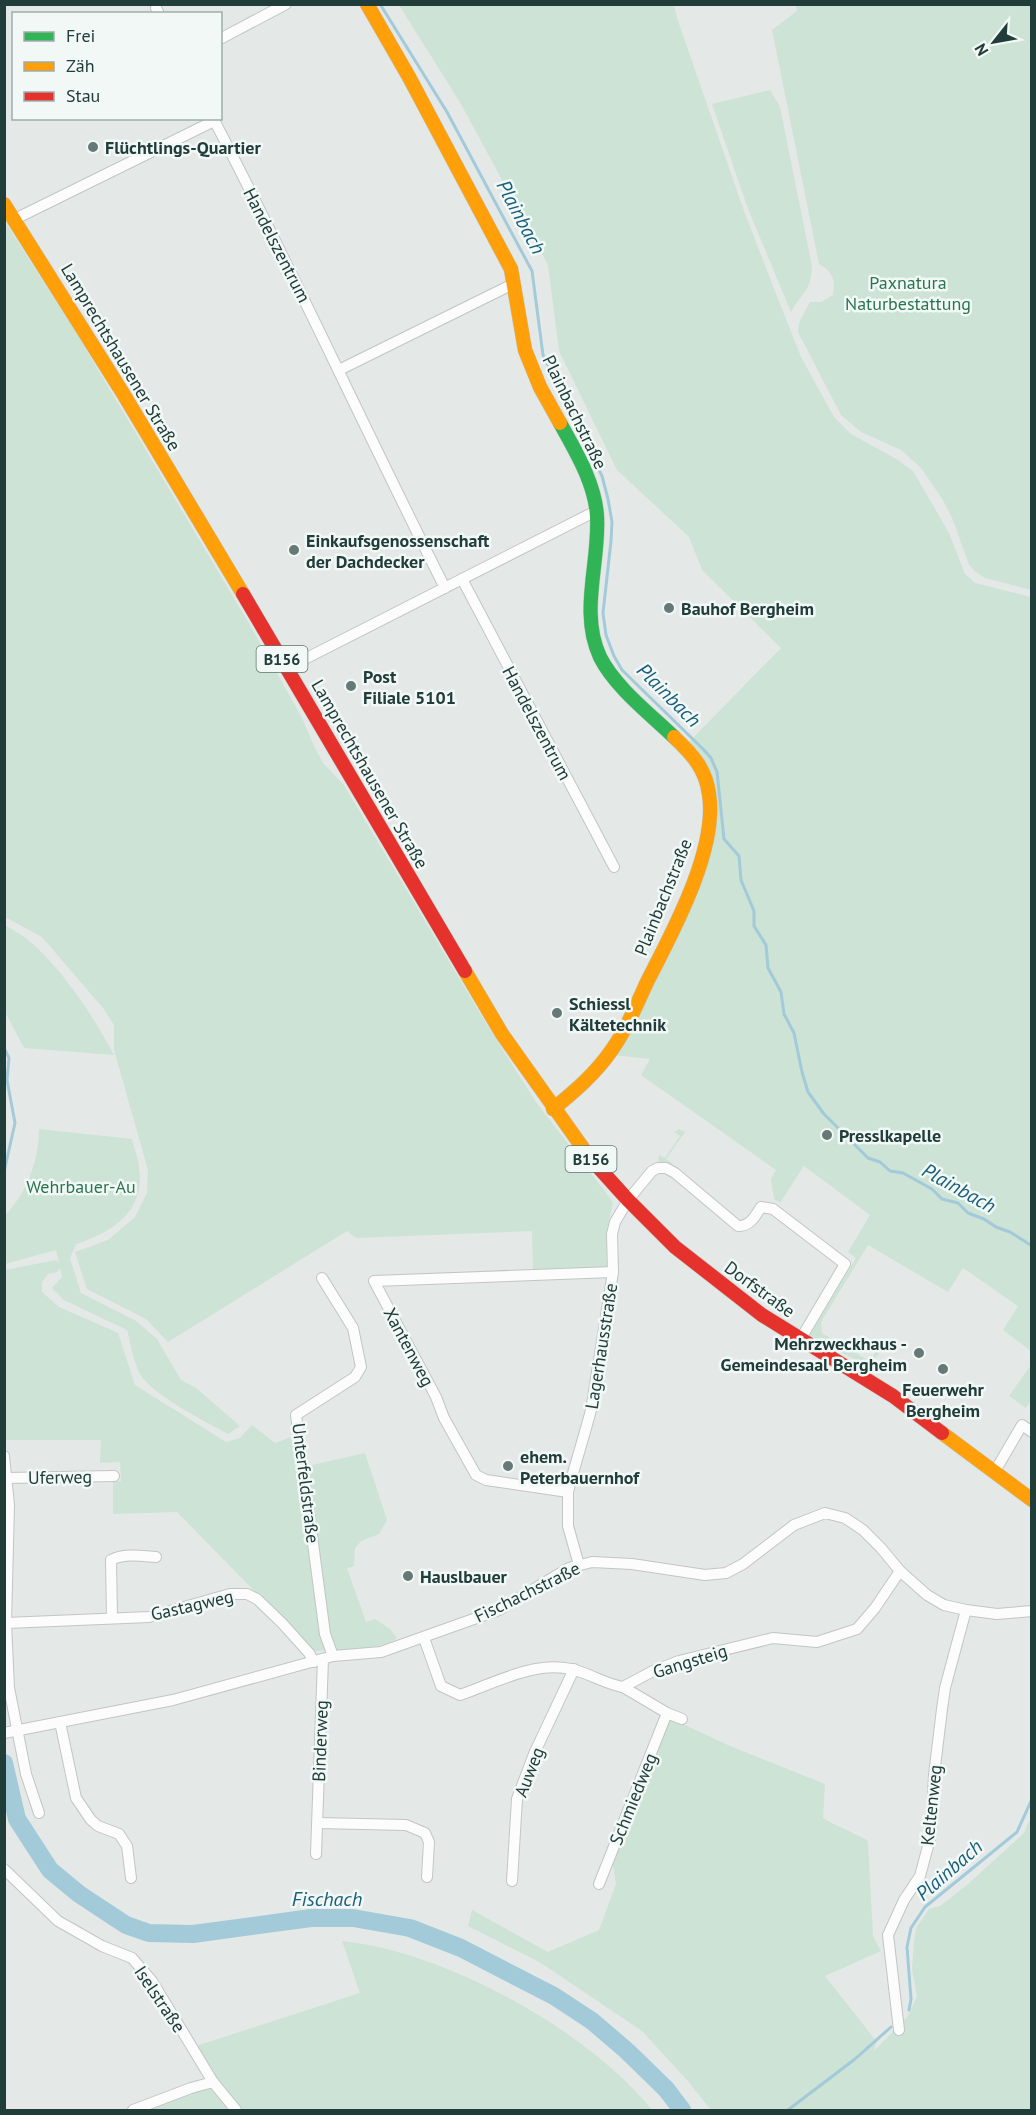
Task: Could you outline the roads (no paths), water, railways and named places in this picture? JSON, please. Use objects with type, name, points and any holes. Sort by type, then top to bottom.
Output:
[{"type":"main road","name":"Plainbachstraße","points":[[367,4],[409,76],[511,269],[524,348],[558,421],[581,460],[594,495],[597,548],[591,611],[596,645],[610,674],[700,765],[707,782],[710,799],[710,816],[702,853],[672,931],[611,1052],[555,1112]]},
{"type":"main road","name":"Lamprechtshausener Straße","points":[[5,206],[287,668],[502,1034],[555,1112]]},
{"type":"main road","name":"Dorfstraße","points":[[555,1112],[589,1157],[675,1247],[762,1315],[873,1382],[1032,1500]]},
{"type":"street","points":[[222,38],[286,4]]},
{"type":"street","name":"Handelszentrum","points":[[15,219],[214,120],[445,588]]},
{"type":"street","points":[[339,370],[515,283]]},
{"type":"street","points":[[287,668],[596,511]]},
{"type":"street","name":"Handelszentrum","points":[[462,579],[614,867]]},
{"type":"street","name":"Lagerhausstraße","points":[[568,1492],[591,1410],[613,1272],[612,1234],[615,1222],[628,1200],[652,1171],[666,1168],[738,1226],[744,1226],[750,1222],[762,1207],[772,1209],[845,1264],[800,1340]]},
{"type":"street","name":"Xantenweg","points":[[568,1492],[486,1480],[476,1474],[444,1418],[436,1397],[374,1281],[613,1272]]},
{"type":"street","name":"Unterfeldstraße","points":[[322,1278],[353,1328],[361,1366],[355,1377],[296,1415],[325,1634],[323,1659]]},
{"type":"street","points":[[995,1471],[1022,1425],[1032,1432]]},
{"type":"street","name":"Uferweg","points":[[4,1456],[9,1505],[6,1623],[9,1688],[18,1730]]},
{"type":"street","name":"Uferweg","points":[[7,1478],[114,1476]]},
{"type":"street","points":[[568,1492],[568,1526],[579,1565]]},
{"type":"street","name":"Fischachstraße","points":[[4,1733],[173,1700],[323,1659],[381,1652],[499,1610],[569,1568],[579,1565],[603,1562],[705,1575],[726,1573],[743,1564],[794,1525],[825,1513],[845,1518],[863,1530],[900,1571],[944,1605],[997,1614],[1032,1611]]},
{"type":"street","points":[[112,1618],[111,1560],[120,1556],[156,1557]]},
{"type":"street","name":"Gangsteig","points":[[623,1687],[652,1671],[680,1661],[773,1638],[817,1642],[857,1629],[875,1608],[900,1571]]},
{"type":"street","name":"Gastagweg","points":[[6,1623],[149,1617],[231,1594],[248,1594],[257,1599],[282,1623],[309,1653],[323,1659]]},
{"type":"street","name":"Keltenweg","points":[[899,2030],[888,1935],[904,1900],[920,1876],[931,1835],[934,1775],[941,1712],[945,1688],[966,1610]]},
{"type":"street","points":[[424,1638],[441,1686],[460,1695],[527,1671],[552,1666],[574,1669],[623,1687],[667,1713],[682,1719]]},
{"type":"street","name":"Binderweg","points":[[316,1854],[323,1659]]},
{"type":"street","name":"Auweg","points":[[513,1881],[517,1799],[534,1754],[574,1669]]},
{"type":"street","name":"Schmiedweg","points":[[599,1884],[667,1713]]},
{"type":"street","points":[[60,1722],[76,1798],[98,1826],[119,1834],[127,1846],[130,1878]]},
{"type":"street","points":[[18,1730],[26,1774],[39,1813]]},
{"type":"street","points":[[318,1823],[406,1825],[425,1833],[429,1842],[427,1877]]},
{"type":"street","name":"Iselstraße","points":[[4,1869],[58,1921],[102,1946],[132,1958],[152,1981],[213,2082],[236,2110]]},
{"type":"street","points":[[133,2110],[213,2082]]},
{"type":"waterway","name":"Plainbach","points":[[380,4],[447,112],[532,271],[543,355],[602,476],[608,499],[612,522],[603,613],[606,635],[622,670],[711,758],[717,772],[724,839],[739,856],[741,880],[754,911],[754,926],[766,945],[768,968],[781,992],[784,1014],[794,1033],[808,1092],[824,1114],[868,1158],[880,1162],[890,1171],[903,1173],[932,1189],[942,1199],[958,1203],[968,1213],[1010,1232],[1032,1246]]},
{"type":"waterway","points":[[4,1048],[9,1058],[7,1080],[15,1123],[4,1172]]},
{"type":"waterway","name":"Fischach","points":[[4,1763],[17,1819],[50,1870],[79,1894],[126,1925],[149,1933],[193,1934],[311,1918],[353,1918],[410,1928],[461,1948],[554,1996],[592,2021],[666,2089],[682,2110]]},
{"type":"waterway","name":"Plainbach","points":[[909,2010],[911,1999],[907,1947],[911,1928],[925,1907],[1017,1832],[1032,1799]]},
{"type":"waterway","name":"Plainbach","points":[[788,2110],[855,2059],[891,2027]]},
{"type":"place","name":"Flüchtlings-Quartier","points":[[93,147]]},
{"type":"place","name":"Einkaufsgenossenschaft der Dachdecker","points":[[294,550]]},
{"type":"place","name":"Bauhof Bergheim","points":[[669,608]]},
{"type":"place","name":"Post Filiale 5101","points":[[351,686]]},
{"type":"place","name":"Schiessl Kältetechnik","points":[[557,1013]]},
{"type":"place","name":"Presslkapelle","points":[[827,1135]]},
{"type":"place","name":"Mehrzweckhaus - Gemeindesaal Bergheim","points":[[919,1353]]},
{"type":"place","name":"Feuerwehr Bergheim","points":[[943,1369]]},
{"type":"place","name":"ehem. Peterbauernhof","points":[[508,1466]]},
{"type":"place","name":"Hauslbauer","points":[[408,1576]]},
{"type":"park label","name":"Paxnatura Naturbestattung","points":[[908,292]]},
{"type":"park label","name":"Wehrbauer-Au","points":[[81,1186]]}]
